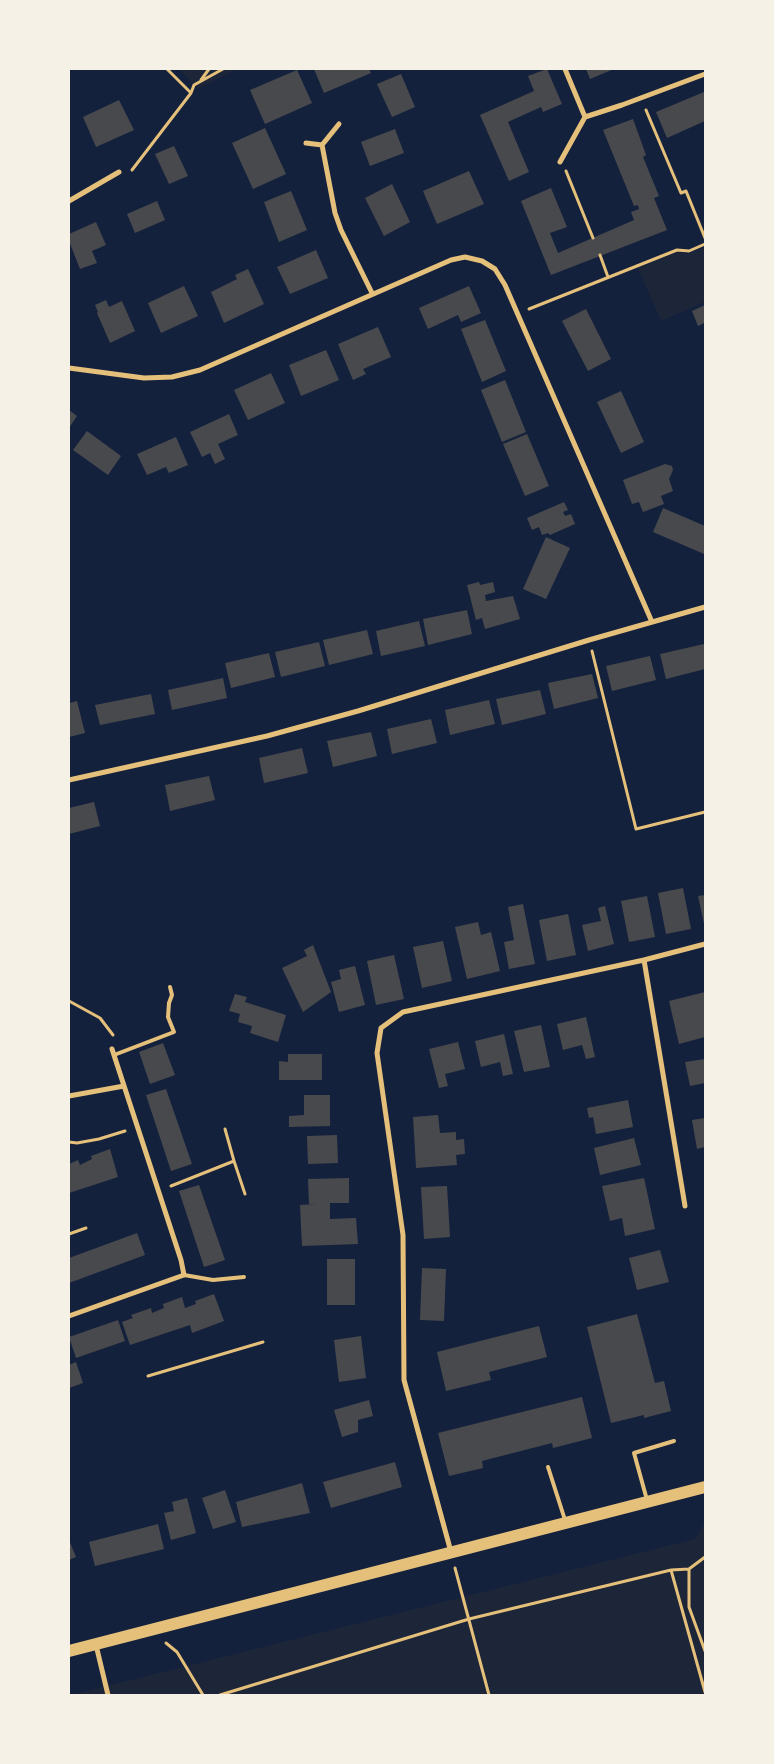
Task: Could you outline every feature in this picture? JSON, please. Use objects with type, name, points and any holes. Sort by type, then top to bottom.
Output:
[{"type":"main road","points":[[69,1651],[705,1487]]},
{"type":"street","points":[[565,69],[585,117]]},
{"type":"street","points":[[560,162],[585,117],[705,74]]},
{"type":"street","points":[[339,124],[322,145],[335,213],[372,294]]},
{"type":"street","points":[[306,143],[322,145]]},
{"type":"street","points":[[69,201],[119,172]]},
{"type":"street","points":[[69,368],[144,378],[172,378],[200,370],[451,260],[466,257],[482,262],[495,269],[505,284],[652,622]]},
{"type":"street","points":[[69,780],[267,736],[358,711],[705,606]]},
{"type":"street","points":[[451,1552],[404,1380],[403,1235],[377,1053],[381,1028],[402,1012],[644,960],[705,944]]},
{"type":"street","points":[[644,960],[684,1206]]},
{"type":"street","points":[[69,1316],[184,1276],[181,1260],[112,1049]]},
{"type":"street","points":[[69,1096],[124,1086]]},
{"type":"street","points":[[96,1644],[108,1695]]},
{"type":"lane","points":[[114,1055],[174,1032],[168,1017],[169,1003],[172,995],[170,987]]},
{"type":"lane","points":[[184,1276],[213,1280],[244,1277]]},
{"type":"lane","points":[[647,1502],[634,1453],[674,1441]]},
{"type":"lane","points":[[548,1467],[566,1522]]},
{"type":"path","points":[[167,69],[191,92]]},
{"type":"path","points":[[201,81],[209,69]]},
{"type":"path","points":[[119,172],[133,170],[191,92],[194,85],[223,69]]},
{"type":"path","points":[[641,98],[681,193],[686,191],[705,238]]},
{"type":"path","points":[[560,162],[567,173],[593,238]]},
{"type":"path","points":[[517,314],[677,250],[689,251],[705,244]]},
{"type":"path","points":[[600,255],[608,277]]},
{"type":"path","points":[[589,640],[636,829],[705,812]]},
{"type":"path","points":[[69,1001],[100,1018],[118,1043],[112,1049]]},
{"type":"path","points":[[69,1142],[77,1143],[99,1139],[138,1128]]},
{"type":"path","points":[[225,1129],[245,1194]]},
{"type":"path","points":[[159,1191],[234,1161]]},
{"type":"path","points":[[69,1234],[86,1228]]},
{"type":"path","points":[[148,1376],[263,1342]]},
{"type":"path","points":[[451,1552],[489,1695]]},
{"type":"path","points":[[220,1695],[468,1619],[671,1570],[689,1570],[705,1557]]},
{"type":"path","points":[[671,1570],[705,1692]]},
{"type":"path","points":[[689,1570],[690,1607],[705,1651]]},
{"type":"path","points":[[149,1630],[177,1652],[203,1695]]},
{"type":"shaded area","points":[[179,69],[237,69],[198,89]]},
{"type":"shaded area","points":[[705,247],[705,302],[661,321],[638,268],[678,252],[688,254]]},
{"type":"shaded area","points":[[705,1522],[705,1695],[71,1695],[695,1539]]},
{"type":"building","points":[[314,69],[369,69],[371,73],[324,93]]},
{"type":"building","points":[[547,69],[562,104],[543,112],[541,107],[508,122],[529,172],[509,181],[480,115],[534,91],[528,76]]},
{"type":"building","points":[[586,69],[614,69],[590,79]]},
{"type":"building","points":[[297,70],[312,103],[265,124],[250,90]]},
{"type":"building","points":[[401,74],[415,107],[392,117],[377,84]]},
{"type":"building","points":[[704,92],[705,121],[667,138],[656,112]]},
{"type":"building","points":[[119,100],[134,130],[96,147],[83,117]]},
{"type":"building","points":[[633,119],[646,155],[643,157],[659,196],[654,198],[667,230],[551,275],[521,201],[551,188],[567,227],[550,233],[558,253],[634,220],[631,212],[639,209],[638,205],[634,206],[603,130]]},
{"type":"building","points":[[265,128],[286,174],[253,189],[232,143]]},
{"type":"building","points":[[395,129],[404,153],[370,166],[361,142]]},
{"type":"building","points":[[174,146],[188,176],[169,184],[155,154]]},
{"type":"building","points":[[469,171],[484,204],[437,224],[423,191]]},
{"type":"building","points":[[392,184],[410,222],[384,236],[365,198]]},
{"type":"building","points":[[291,191],[307,230],[279,242],[264,202]]},
{"type":"building","points":[[157,201],[165,220],[135,233],[127,214]]},
{"type":"building","points":[[96,222],[106,245],[92,251],[97,263],[80,269],[69,241],[69,234]]},
{"type":"building","points":[[316,250],[328,278],[290,294],[277,267]]},
{"type":"building","points":[[248,269],[264,304],[224,323],[211,292],[237,279],[235,275]]},
{"type":"building","points":[[184,286],[198,316],[161,333],[148,303]]},
{"type":"building","points":[[469,286],[481,313],[461,322],[458,315],[428,329],[419,308]]},
{"type":"building","points":[[106,300],[109,307],[122,301],[135,331],[110,343],[95,305]]},
{"type":"building","points":[[705,305],[705,326],[704,323],[698,326],[692,311]]},
{"type":"building","points":[[586,309],[611,359],[588,371],[562,321]]},
{"type":"building","points":[[485,320],[506,371],[482,382],[461,329]]},
{"type":"building","points":[[378,327],[391,357],[363,369],[366,374],[353,380],[338,344]]},
{"type":"building","points":[[326,350],[339,380],[301,396],[289,365]]},
{"type":"building","points":[[271,373],[285,403],[248,420],[234,390]]},
{"type":"building","points":[[505,380],[526,432],[502,442],[481,390]]},
{"type":"building","points":[[621,391],[644,442],[621,453],[597,402]]},
{"type":"building","points":[[69,410],[77,416],[69,428]]},
{"type":"building","points":[[229,414],[238,435],[218,444],[225,459],[215,464],[210,453],[202,457],[190,432]]},
{"type":"building","points":[[87,431],[121,456],[108,475],[73,450]]},
{"type":"building","points":[[527,434],[549,486],[525,496],[503,444]]},
{"type":"building","points":[[176,437],[188,465],[169,473],[166,467],[147,475],[137,454]]},
{"type":"building","points":[[665,464],[672,466],[673,470],[669,479],[673,491],[661,496],[664,504],[643,512],[639,502],[632,504],[623,480]]},
{"type":"building","points":[[564,502],[568,510],[563,512],[565,516],[571,514],[575,524],[550,535],[548,533],[542,535],[539,527],[532,530],[527,518]]},
{"type":"building","points":[[663,508],[705,526],[704,554],[653,532]]},
{"type":"building","points":[[546,537],[570,548],[546,599],[523,589]]},
{"type":"building","points":[[479,582],[480,585],[493,582],[495,592],[485,595],[486,601],[513,596],[520,619],[485,629],[482,618],[476,620],[467,585]]},
{"type":"building","points":[[467,610],[472,634],[428,645],[423,619]]},
{"type":"building","points":[[419,621],[425,646],[381,656],[376,631]]},
{"type":"building","points":[[367,630],[373,654],[329,665],[323,640]]},
{"type":"building","points":[[319,642],[325,666],[281,677],[275,652]]},
{"type":"building","points":[[704,644],[705,669],[666,679],[660,654]]},
{"type":"building","points":[[269,653],[275,677],[231,688],[225,663]]},
{"type":"building","points":[[650,656],[656,680],[612,691],[606,666]]},
{"type":"building","points":[[592,674],[598,698],[554,709],[548,683]]},
{"type":"building","points":[[223,678],[227,698],[172,710],[168,690]]},
{"type":"building","points":[[540,690],[546,714],[502,725],[496,699]]},
{"type":"building","points":[[151,694],[155,714],[100,725],[95,705]]},
{"type":"building","points":[[489,700],[495,724],[450,735],[445,710]]},
{"type":"building","points":[[77,701],[85,733],[69,737],[69,703]]},
{"type":"building","points":[[431,719],[437,743],[392,754],[387,729]]},
{"type":"building","points":[[371,732],[377,756],[333,767],[327,741]]},
{"type":"building","points":[[302,748],[308,773],[264,783],[259,758]]},
{"type":"building","points":[[209,776],[215,800],[170,811],[165,785]]},
{"type":"building","points":[[94,802],[100,826],[69,834],[69,808]]},
{"type":"building","points":[[683,888],[691,929],[666,934],[658,893]]},
{"type":"building","points":[[705,895],[705,924],[704,924],[698,896]]},
{"type":"building","points":[[647,896],[655,937],[629,942],[621,901]]},
{"type":"building","points":[[523,904],[535,964],[509,969],[504,942],[514,940],[508,907]]},
{"type":"building","points":[[605,906],[614,944],[588,951],[582,925],[601,921],[598,908]]},
{"type":"building","points":[[568,914],[576,955],[547,961],[539,920]]},
{"type":"building","points":[[478,922],[481,935],[491,932],[500,971],[467,979],[455,927]]},
{"type":"building","points":[[443,941],[452,981],[422,988],[413,947]]},
{"type":"building","points":[[313,945],[331,992],[303,1012],[282,968],[307,956],[304,950]]},
{"type":"building","points":[[394,955],[404,999],[376,1005],[367,961]]},
{"type":"building","points":[[355,966],[365,1005],[339,1012],[331,982],[341,979],[339,970]]},
{"type":"building","points":[[705,992],[705,1037],[679,1044],[669,1001]]},
{"type":"building","points":[[235,994],[247,997],[245,1002],[286,1015],[278,1042],[250,1033],[252,1026],[238,1022],[240,1014],[229,1011]]},
{"type":"building","points":[[586,1017],[595,1057],[586,1059],[582,1045],[563,1050],[557,1024]]},
{"type":"building","points":[[541,1025],[550,1067],[524,1072],[514,1031]]},
{"type":"building","points":[[504,1034],[513,1074],[503,1076],[500,1062],[481,1067],[475,1041]]},
{"type":"building","points":[[458,1042],[465,1069],[445,1074],[448,1086],[439,1088],[429,1049]]},
{"type":"building","points":[[163,1043],[175,1075],[150,1084],[139,1052]]},
{"type":"building","points":[[288,1054],[322,1054],[322,1080],[279,1080],[279,1061],[288,1062]]},
{"type":"building","points":[[705,1059],[705,1083],[690,1086],[685,1062]]},
{"type":"building","points":[[166,1089],[192,1164],[171,1171],[146,1095]]},
{"type":"building","points":[[304,1095],[330,1095],[330,1126],[289,1127],[289,1116],[304,1115]]},
{"type":"building","points":[[628,1100],[633,1127],[596,1134],[593,1117],[589,1118],[587,1108]]},
{"type":"building","points":[[438,1115],[440,1133],[456,1132],[456,1140],[464,1139],[465,1154],[456,1155],[457,1165],[416,1168],[413,1117]]},
{"type":"building","points":[[705,1118],[705,1147],[697,1149],[692,1120]]},
{"type":"building","points":[[337,1135],[338,1163],[308,1164],[307,1136]]},
{"type":"building","points":[[634,1138],[641,1165],[600,1175],[594,1148]]},
{"type":"building","points":[[110,1149],[118,1177],[69,1193],[69,1164],[78,1160],[80,1165],[92,1159],[91,1156]]},
{"type":"building","points":[[349,1178],[349,1203],[330,1203],[330,1219],[356,1218],[358,1244],[302,1246],[300,1205],[316,1204],[309,1204],[308,1179]]},
{"type":"building","points":[[644,1178],[655,1229],[625,1236],[622,1218],[610,1221],[602,1186]]},
{"type":"building","points":[[199,1185],[225,1260],[204,1267],[179,1191]]},
{"type":"building","points":[[447,1186],[450,1237],[424,1239],[421,1187]]},
{"type":"building","points":[[137,1233],[145,1255],[69,1283],[69,1258]]},
{"type":"building","points":[[660,1250],[669,1282],[637,1290],[629,1258]]},
{"type":"building","points":[[327,1259],[355,1259],[355,1305],[327,1305]]},
{"type":"building","points":[[422,1268],[446,1269],[444,1321],[420,1320]]},
{"type":"building","points":[[214,1294],[224,1321],[192,1333],[190,1325],[130,1345],[122,1322],[133,1318],[131,1315],[151,1308],[152,1313],[164,1308],[163,1304],[182,1297],[185,1308],[196,1304],[195,1301]]},
{"type":"building","points":[[637,1314],[655,1383],[664,1381],[671,1411],[644,1418],[644,1415],[611,1423],[587,1327]]},
{"type":"building","points":[[118,1320],[125,1341],[76,1358],[69,1337]]},
{"type":"building","points":[[539,1326],[547,1357],[489,1372],[491,1380],[446,1391],[437,1352]]},
{"type":"building","points":[[361,1336],[366,1378],[339,1382],[334,1340]]},
{"type":"building","points":[[76,1362],[83,1383],[69,1388],[69,1365]]},
{"type":"building","points":[[582,1397],[592,1438],[553,1448],[552,1443],[482,1461],[483,1468],[449,1476],[438,1433]]},
{"type":"building","points":[[369,1400],[373,1416],[358,1420],[358,1432],[342,1437],[334,1410]]},
{"type":"building","points":[[395,1462],[402,1487],[331,1508],[323,1482]]},
{"type":"building","points":[[302,1483],[310,1513],[242,1527],[236,1502]]},
{"type":"building","points":[[225,1490],[236,1522],[213,1529],[202,1498]]},
{"type":"building","points":[[187,1498],[196,1533],[171,1540],[164,1513],[174,1511],[172,1502]]},
{"type":"building","points":[[158,1524],[164,1549],[95,1566],[89,1542]]},
{"type":"building","points":[[69,1540],[76,1557],[69,1560]]}]
